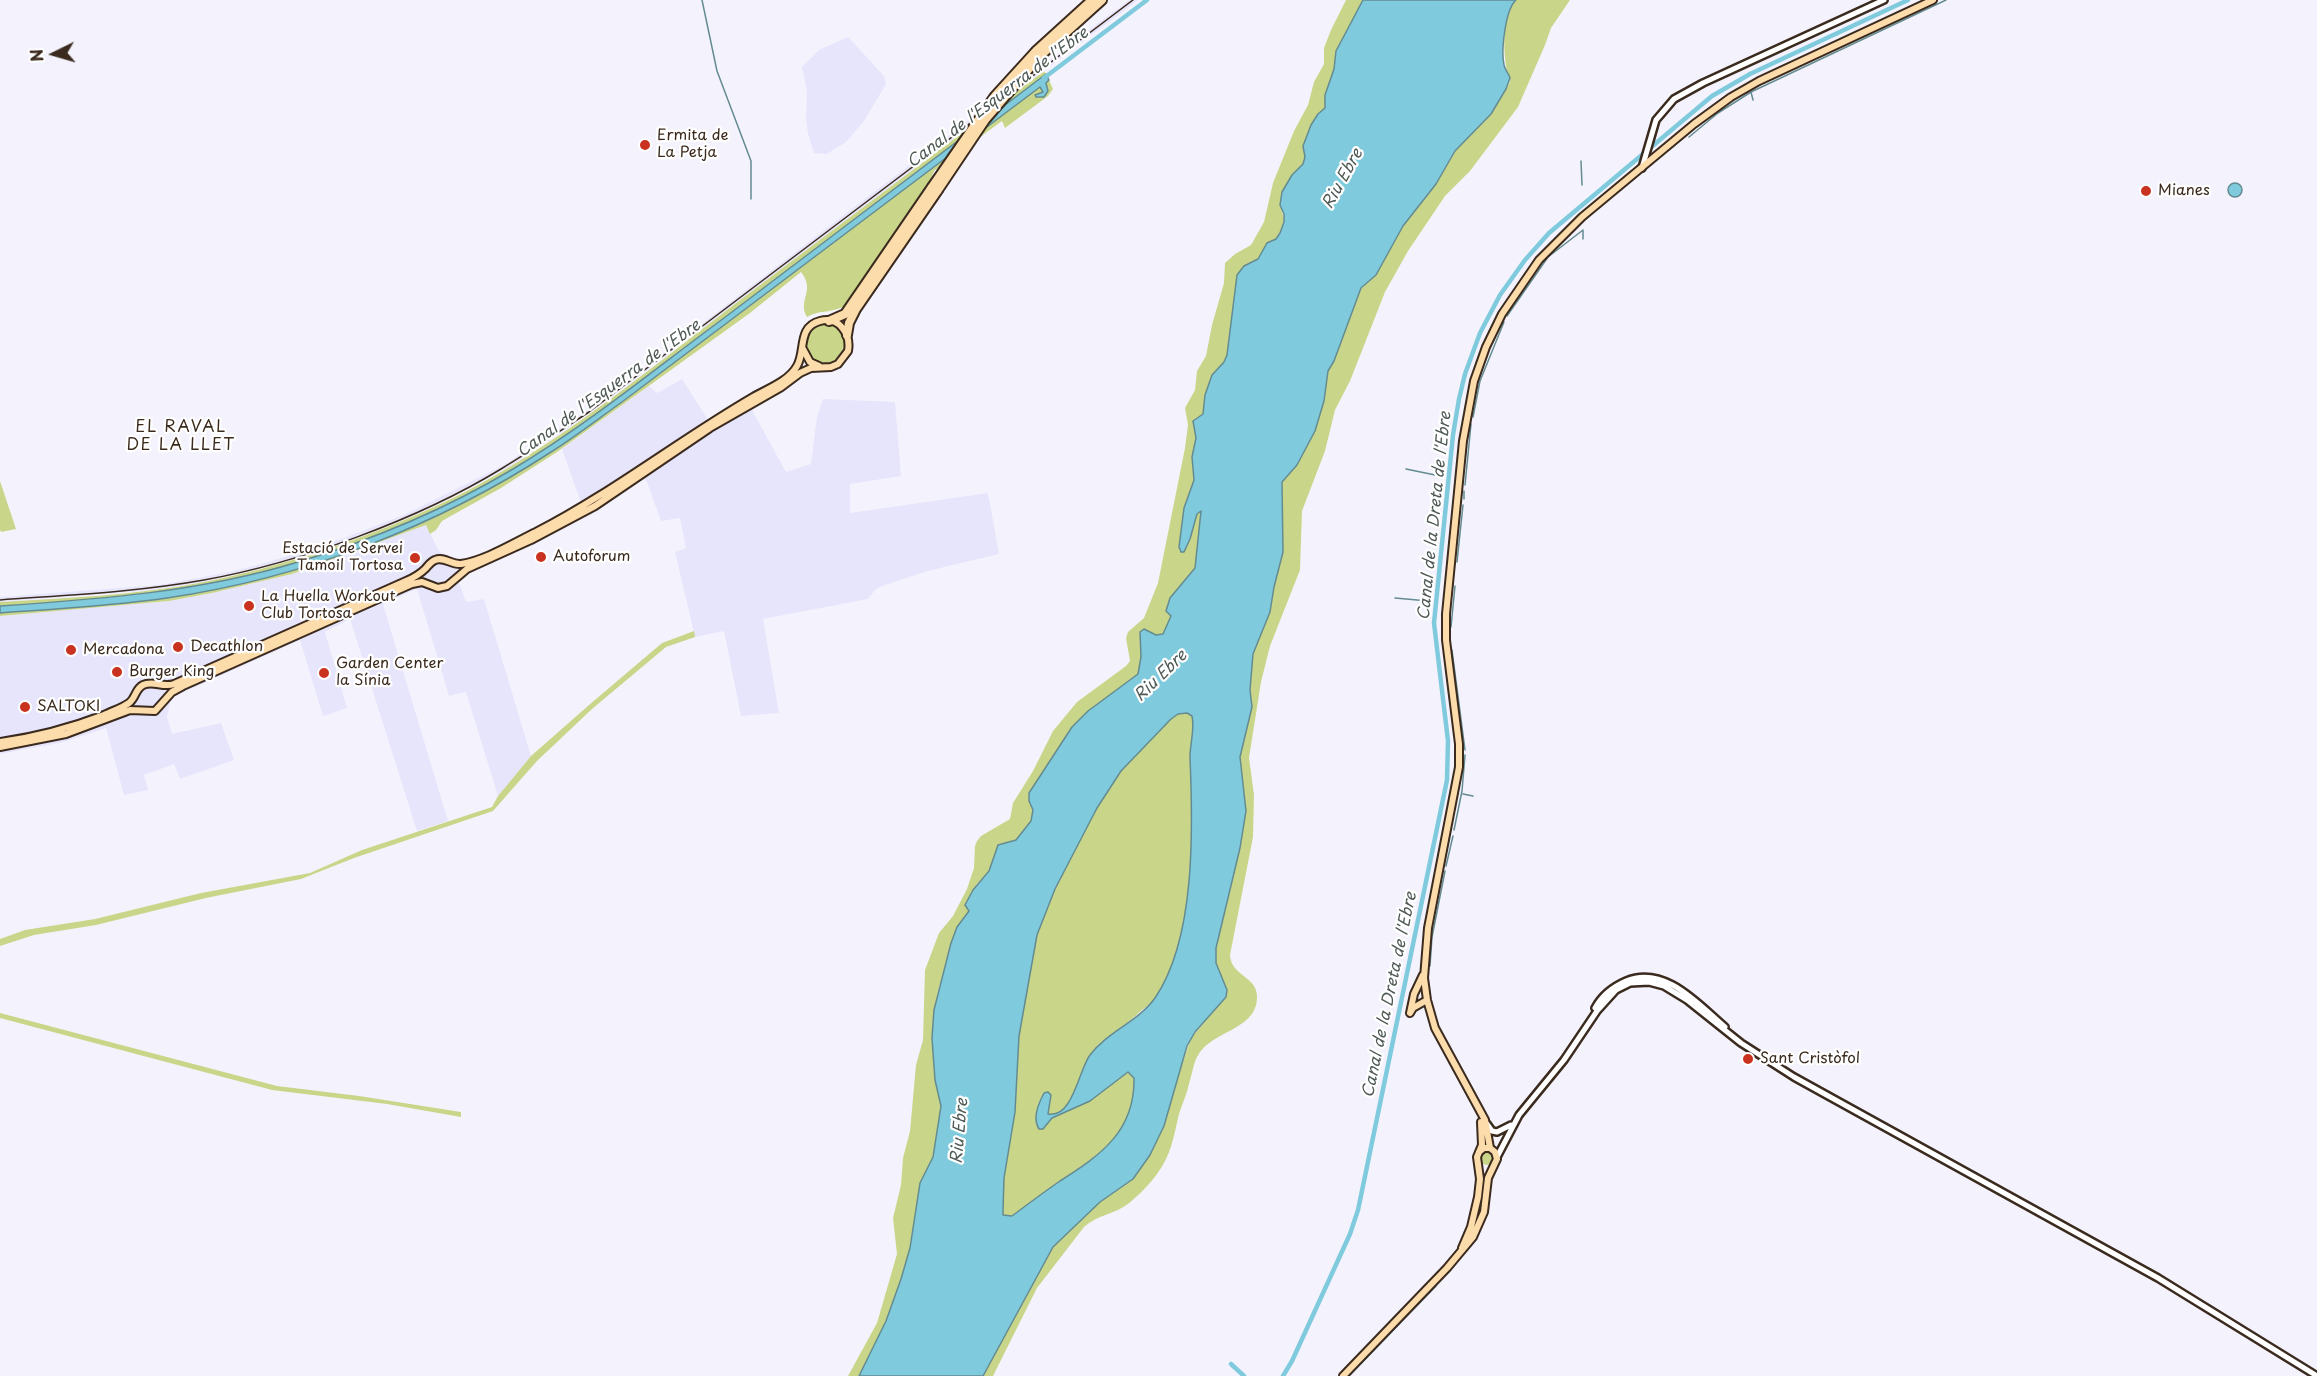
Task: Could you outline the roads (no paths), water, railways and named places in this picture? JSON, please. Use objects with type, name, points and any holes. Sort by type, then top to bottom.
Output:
[{"type":"highway","points":[[828,321],[845,314],[985,120],[1038,54],[1092,0]]},
{"type":"highway","points":[[1038,54],[1102,0]]},
{"type":"highway","points":[[847,335],[851,318],[935,188]]},
{"type":"main road","points":[[1642,168],[1649,137],[1660,113],[1674,99],[1884,0]]},
{"type":"main road","points":[[1513,1124],[1502,1131],[1494,1132],[1485,1120],[1442,1044],[1426,997],[1424,973],[1428,928],[1459,767],[1459,744],[1448,666],[1446,632],[1466,417],[1482,358],[1502,314],[1539,260],[1584,216],[1694,124],[1743,90],[1933,0]]},
{"type":"main road","points":[[0,742],[44,735],[130,703],[140,687],[147,684],[166,686],[181,681],[406,581],[427,568],[432,561],[438,559],[450,563],[465,563],[511,544],[601,496],[711,422],[789,376],[797,367],[803,337],[808,328],[819,321],[840,325],[847,335],[849,348],[844,358],[831,367],[819,366],[810,362],[802,349]]},
{"type":"main road","points":[[136,693],[137,704],[141,709],[146,712],[155,711],[172,692],[183,686],[412,584],[422,582],[438,588],[445,587],[467,569],[507,552],[595,506],[710,428],[780,388],[800,373],[819,366]]},
{"type":"main road","points":[[450,563],[454,570],[454,579]]},
{"type":"main road","points":[[427,568],[426,577],[431,584]]},
{"type":"main road","points":[[158,686],[163,692],[164,702]]},
{"type":"main road","points":[[0,747],[82,729],[130,710],[141,709]]},
{"type":"main road","points":[[1414,997],[1424,973]]},
{"type":"main road","points":[[1343,1376],[1468,1245],[1480,1222],[1487,1201],[1488,1178],[1513,1124],[1564,1060],[1603,1003],[1616,990],[1630,983],[1649,982],[1675,992],[1732,1035],[1794,1077],[2157,1278],[2317,1376]]},
{"type":"main road","points":[[1414,997],[1426,997]]},
{"type":"main road","points":[[1414,997],[1426,997]]},
{"type":"main road","points":[[1414,997],[1430,1011]]},
{"type":"main road","points":[[1459,1254],[1471,1227],[1479,1197],[1478,1161],[1482,1134],[1479,1108]]},
{"type":"main road","points":[[1485,1120],[1491,1149],[1497,1157]]},
{"type":"main road","points":[[1479,1152],[1483,1148],[1491,1149],[1506,1137]]},
{"type":"main road","points":[[1478,1161],[1484,1167],[1493,1165]]},
{"type":"water","name":"Riu Ebre","points":[[1363,0],[1516,0],[1509,12],[1504,41],[1503,59],[1510,78],[1506,89],[1491,114],[1455,151],[1436,184],[1403,226],[1376,275],[1361,288],[1334,361],[1328,371],[1324,401],[1315,431],[1297,465],[1282,482],[1283,552],[1270,612],[1253,654],[1250,690],[1252,707],[1240,757],[1246,811],[1240,848],[1216,948],[1216,963],[1227,990],[1226,997],[1195,1032],[1187,1046],[1164,1126],[1150,1155],[1133,1179],[1100,1202],[1053,1247],[983,1376],[859,1376],[886,1321],[901,1279],[910,1248],[920,1183],[933,1157],[941,1106],[935,1080],[932,1038],[934,1010],[951,943],[957,927],[969,911],[965,905],[973,890],[989,871],[998,845],[1016,840],[1031,821],[1033,810],[1029,801],[1029,793],[1072,727],[1088,711],[1138,674],[1141,657],[1140,632],[1144,629],[1156,635],[1163,634],[1171,616],[1166,611],[1170,598],[1195,568],[1201,511],[1197,514],[1184,552],[1181,552],[1179,547],[1184,508],[1194,480],[1192,457],[1196,438],[1193,421],[1203,414],[1205,395],[1212,375],[1227,355],[1237,275],[1244,266],[1258,259],[1267,243],[1276,239],[1280,233],[1284,222],[1284,214],[1280,205],[1282,192],[1292,175],[1303,164],[1305,157],[1303,146],[1311,125],[1325,108],[1325,95],[1334,69],[1336,51]],"holes":[[[1187,713],[1192,716],[1190,757],[1192,816],[1189,882],[1178,945],[1168,973],[1155,998],[1148,1006],[1090,1055],[1064,1109],[1048,1114],[1051,1095],[1048,1092],[1044,1093],[1038,1106],[1036,1120],[1039,1129],[1043,1129],[1052,1118],[1090,1101],[1128,1072],[1134,1078],[1129,1113],[1113,1140],[1102,1151],[1012,1216],[1003,1215],[1004,1178],[1015,1112],[1019,1036],[1037,935],[1055,889],[1097,808],[1121,771],[1171,719],[1178,714]]]},
{"type":"water","points":[[1046,74],[1049,80],[1046,83],[1048,91],[1044,97],[1035,95],[1043,92],[1040,87],[587,428],[507,479],[462,504],[367,546],[318,563],[218,589],[146,601],[0,613],[0,606],[150,593],[224,581],[261,572],[353,544],[435,510],[488,484],[594,415]]},
{"type":"water","points":[[2235,183],[2240,185],[2242,190],[2240,195],[2235,197],[2230,195],[2228,190],[2230,185]]},
{"type":"waterway","points":[[702,0],[717,71],[751,161],[751,199]]},
{"type":"waterway","name":"Canal de l'Esquerra de l'Ebre","points":[[1044,78],[1147,0]]},
{"type":"waterway","name":"Canal de la Dreta de l'Ebre","points":[[1283,1376],[1350,1234],[1358,1210],[1447,780],[1448,741],[1434,623],[1453,435],[1465,374],[1480,333],[1500,295],[1525,260],[1549,233],[1712,96],[1750,74],[1908,0]]},
{"type":"waterway","points":[[1689,137],[1718,113],[1751,92],[1946,0]]},
{"type":"waterway","points":[[1751,92],[1753,100]]},
{"type":"waterway","points":[[1581,161],[1582,185]]},
{"type":"waterway","points":[[1507,316],[1548,257],[1583,230]]},
{"type":"waterway","points":[[1583,231],[1583,239]]},
{"type":"waterway","points":[[1473,417],[1480,381],[1504,322]]},
{"type":"waterway","points":[[1465,485],[1471,424]]},
{"type":"waterway","points":[[1406,469],[1440,476]]},
{"type":"waterway","points":[[1464,491],[1464,499]]},
{"type":"waterway","points":[[1457,562],[1463,505]]},
{"type":"waterway","points":[[1451,627],[1455,586]]},
{"type":"waterway","points":[[1395,598],[1428,601]]},
{"type":"waterway","points":[[1452,650],[1465,750]]},
{"type":"waterway","points":[[1454,830],[1462,791],[1465,755]]},
{"type":"waterway","points":[[1463,794],[1473,796]]},
{"type":"waterway","points":[[1446,866],[1453,836]]},
{"type":"waterway","points":[[1430,966],[1432,937],[1445,871]]},
{"type":"waterway","points":[[1349,1376],[1436,1286]]},
{"type":"waterway","points":[[1231,1364],[1244,1376]]},
{"type":"railway","points":[[0,600],[153,587],[204,580],[279,563],[396,522],[469,487],[589,412],[1133,0]]},
{"type":"place","name":"Ermita de La Petja","points":[[645,145]]},
{"type":"place","name":"Mianes","points":[[2146,191]]},
{"type":"place","name":"Autoforum","points":[[541,557]]},
{"type":"place","name":"Estació de Servei Tamoil Tortosa","points":[[415,558]]},
{"type":"place","name":"La Huella Workout Club Tortosa","points":[[249,606]]},
{"type":"place","name":"Decathlon","points":[[178,647]]},
{"type":"place","name":"Mercadona","points":[[71,650]]},
{"type":"place","name":"Burger King","points":[[117,672]]},
{"type":"place","name":"Garden Center la Sínia","points":[[324,673]]},
{"type":"place","name":"SALTOKI","points":[[25,707]]},
{"type":"place","name":"Sant Cristòfol","points":[[1748,1059]]},
{"type":"district","name":"EL RAVAL DE LA LLET","points":[[181,437]]}]
